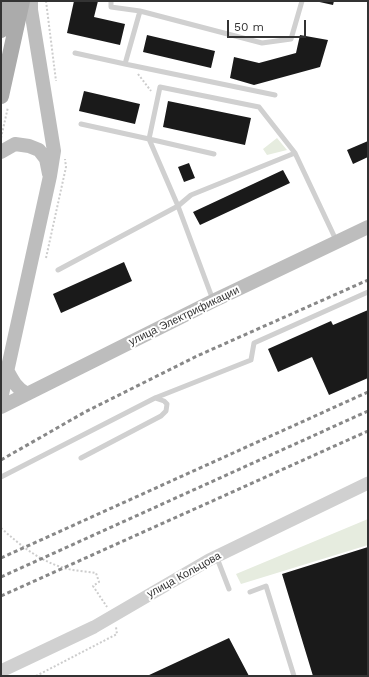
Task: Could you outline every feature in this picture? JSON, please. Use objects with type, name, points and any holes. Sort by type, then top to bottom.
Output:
[{"type":"main road","points":[[1,30],[8,1]]},
{"type":"main road","points":[[1,96],[22,1]]},
{"type":"main road","points":[[1,399],[50,176],[54,151],[31,10],[31,1]]},
{"type":"main road","points":[[1,152],[14,144],[29,146],[39,150],[46,159],[50,176]]},
{"type":"main road","name":"улица Электрификации","points":[[1,407],[213,301],[368,228]]},
{"type":"main road","points":[[7,370],[16,385],[27,394]]},
{"type":"street","name":"улица Кольцова","points":[[1,671],[94,627],[216,556],[368,483]]},
{"type":"lane","points":[[111,1],[110,7],[140,11],[262,43],[291,38],[302,1]]},
{"type":"lane","points":[[125,64],[140,11]]},
{"type":"lane","points":[[75,53],[275,95]]},
{"type":"lane","points":[[213,301],[178,206],[148,139],[160,87],[259,107],[295,153],[336,242]]},
{"type":"lane","points":[[81,124],[214,154]]},
{"type":"lane","points":[[58,270],[178,206],[191,195],[295,153]]},
{"type":"lane","points":[[1,477],[155,398],[251,360],[254,343],[368,292]]},
{"type":"lane","points":[[81,458],[161,416],[166,411],[167,404],[164,401],[155,398]]},
{"type":"lane","points":[[216,556],[229,588]]},
{"type":"lane","points":[[250,592],[266,586],[294,676]]},
{"type":"path","points":[[131,65],[157,99]]},
{"type":"path","points":[[1,528],[23,548],[42,559],[63,568],[96,573],[100,582],[93,586],[113,616],[117,634],[36,676]]},
{"type":"shaded area","points":[[277,138],[287,150],[267,155],[263,149]]},
{"type":"shaded area","points":[[368,519],[368,545],[241,584],[236,574]]},
{"type":"building","points":[[74,1],[98,1],[94,17],[125,24],[120,45],[67,33]]},
{"type":"building","points":[[315,1],[334,1],[333,5]]},
{"type":"building","points":[[147,35],[215,51],[211,68],[143,52]]},
{"type":"building","points":[[300,35],[328,40],[320,67],[254,85],[230,78],[234,57],[259,63],[296,53]]},
{"type":"building","points":[[84,91],[140,104],[135,124],[79,111]]},
{"type":"building","points":[[168,101],[251,118],[245,145],[163,127]]},
{"type":"building","points":[[368,141],[368,157],[353,164],[347,150]]},
{"type":"building","points":[[189,163],[195,178],[184,182],[178,167]]},
{"type":"building","points":[[283,170],[290,183],[200,225],[193,212]]},
{"type":"building","points":[[124,262],[132,281],[61,313],[53,294]]},
{"type":"building","points":[[368,310],[368,378],[329,395],[312,357],[278,372],[268,349],[331,321],[333,325]]},
{"type":"building","points":[[368,547],[368,676],[313,676],[282,574]]},
{"type":"building","points":[[229,638],[249,676],[147,676]]},
{"type":"railway","points":[[1,460],[85,412],[197,356],[368,280]]},
{"type":"railway","points":[[1,558],[368,392]]},
{"type":"railway","points":[[1,577],[368,411]]},
{"type":"railway","points":[[1,596],[368,431]]}]
